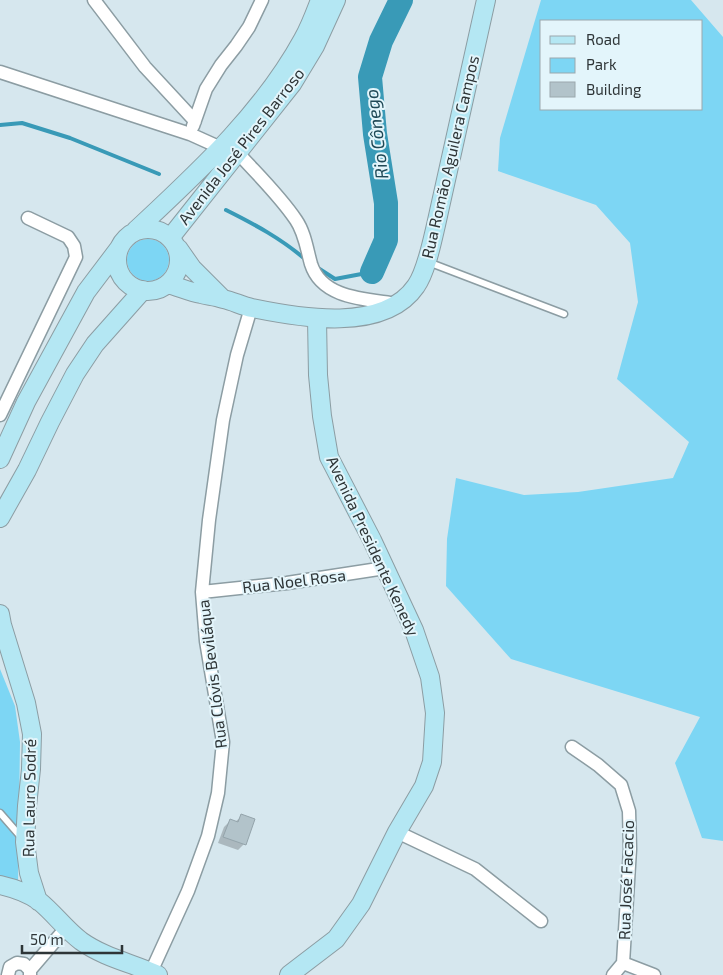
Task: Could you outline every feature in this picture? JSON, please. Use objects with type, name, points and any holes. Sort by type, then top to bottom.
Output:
[{"type":"street","points":[[94,0],[145,67],[195,121]]},
{"type":"street","points":[[190,134],[206,89],[249,27],[262,0]]},
{"type":"street","name":"Avenida José Pires Barroso","points":[[174,242],[261,102],[304,38],[320,0]]},
{"type":"street","name":"Avenida José Pires Barroso","points":[[135,231],[204,167],[230,151],[292,84],[315,46],[336,0]]},
{"type":"street","name":"Rua Romão Aguilera Campos","points":[[168,284],[200,294],[222,298],[251,308],[317,319],[352,318],[383,312],[399,304],[417,286],[426,261],[436,225],[486,0]]},
{"type":"street","points":[[0,72],[190,134],[230,151],[272,189],[298,222],[312,266],[324,285],[336,292],[399,304]]},
{"type":"street","points":[[0,415],[76,257],[74,246],[68,237],[28,218]]},
{"type":"street","points":[[0,459],[26,402],[86,292],[126,238],[135,231],[146,228],[156,229],[174,242],[192,268],[222,298]]},
{"type":"street","points":[[120,246],[117,265],[122,277],[132,286],[144,290],[157,290],[173,279],[179,267],[179,254],[174,242]]},
{"type":"street","points":[[0,518],[27,470],[75,374],[95,344],[144,290]]},
{"type":"street","name":"Rua Clóvis Beviláqua","points":[[154,973],[188,891],[208,836],[218,793],[223,742],[206,640],[202,592],[222,420],[237,355],[251,308]]},
{"type":"street","name":"Avenida Presidente Kenedy","points":[[298,973],[336,939],[361,904],[397,832],[424,786],[432,762],[435,713],[430,677],[414,630],[329,457],[318,375],[317,319]]},
{"type":"street","name":"Rua Noel Rosa","points":[[202,592],[287,583],[385,568]]},
{"type":"street","name":"Rua Lauro Sodré","points":[[0,614],[7,662],[26,703],[32,734],[25,842],[29,874],[38,901]]},
{"type":"street","name":"Rua José Facacio","points":[[572,747],[598,765],[621,785],[629,811],[630,849],[623,963],[613,975]]},
{"type":"street","points":[[397,832],[475,868],[541,920]]},
{"type":"street","points":[[0,884],[38,901],[81,941],[101,953],[154,973]]},
{"type":"street","points":[[8,975],[10,967],[17,964],[24,964],[30,973],[66,928]]},
{"type":"street","points":[[623,963],[654,975]]},
{"type":"lane","points":[[426,261],[564,314]]},
{"type":"lane","points":[[0,812],[25,842]]},
{"type":"green space","points":[[541,0],[691,0],[723,37],[723,841],[702,838],[675,763],[700,717],[511,659],[446,586],[447,539],[456,478],[524,495],[578,492],[673,478],[689,442],[617,379],[638,302],[630,243],[596,205],[498,171],[500,138]]},
{"type":"green space","points":[[152,239],[160,242],[166,248],[169,260],[166,272],[160,278],[144,281],[136,278],[130,272],[127,256],[130,248],[136,242]]},
{"type":"green space","points":[[0,669],[15,706],[20,742],[18,885],[0,882]]},
{"type":"building","points":[[241,814],[255,819],[246,845],[223,837],[230,819],[238,822]]},
{"type":"waterway","name":"Rio Cônego","points":[[372,272],[386,240],[386,203],[375,134],[370,77],[381,41],[401,0]]},
{"type":"waterway","points":[[0,125],[22,123],[70,138],[159,174]]},
{"type":"waterway","points":[[226,210],[267,232],[306,260]]},
{"type":"waterway","points":[[318,268],[335,279],[372,272]]}]
